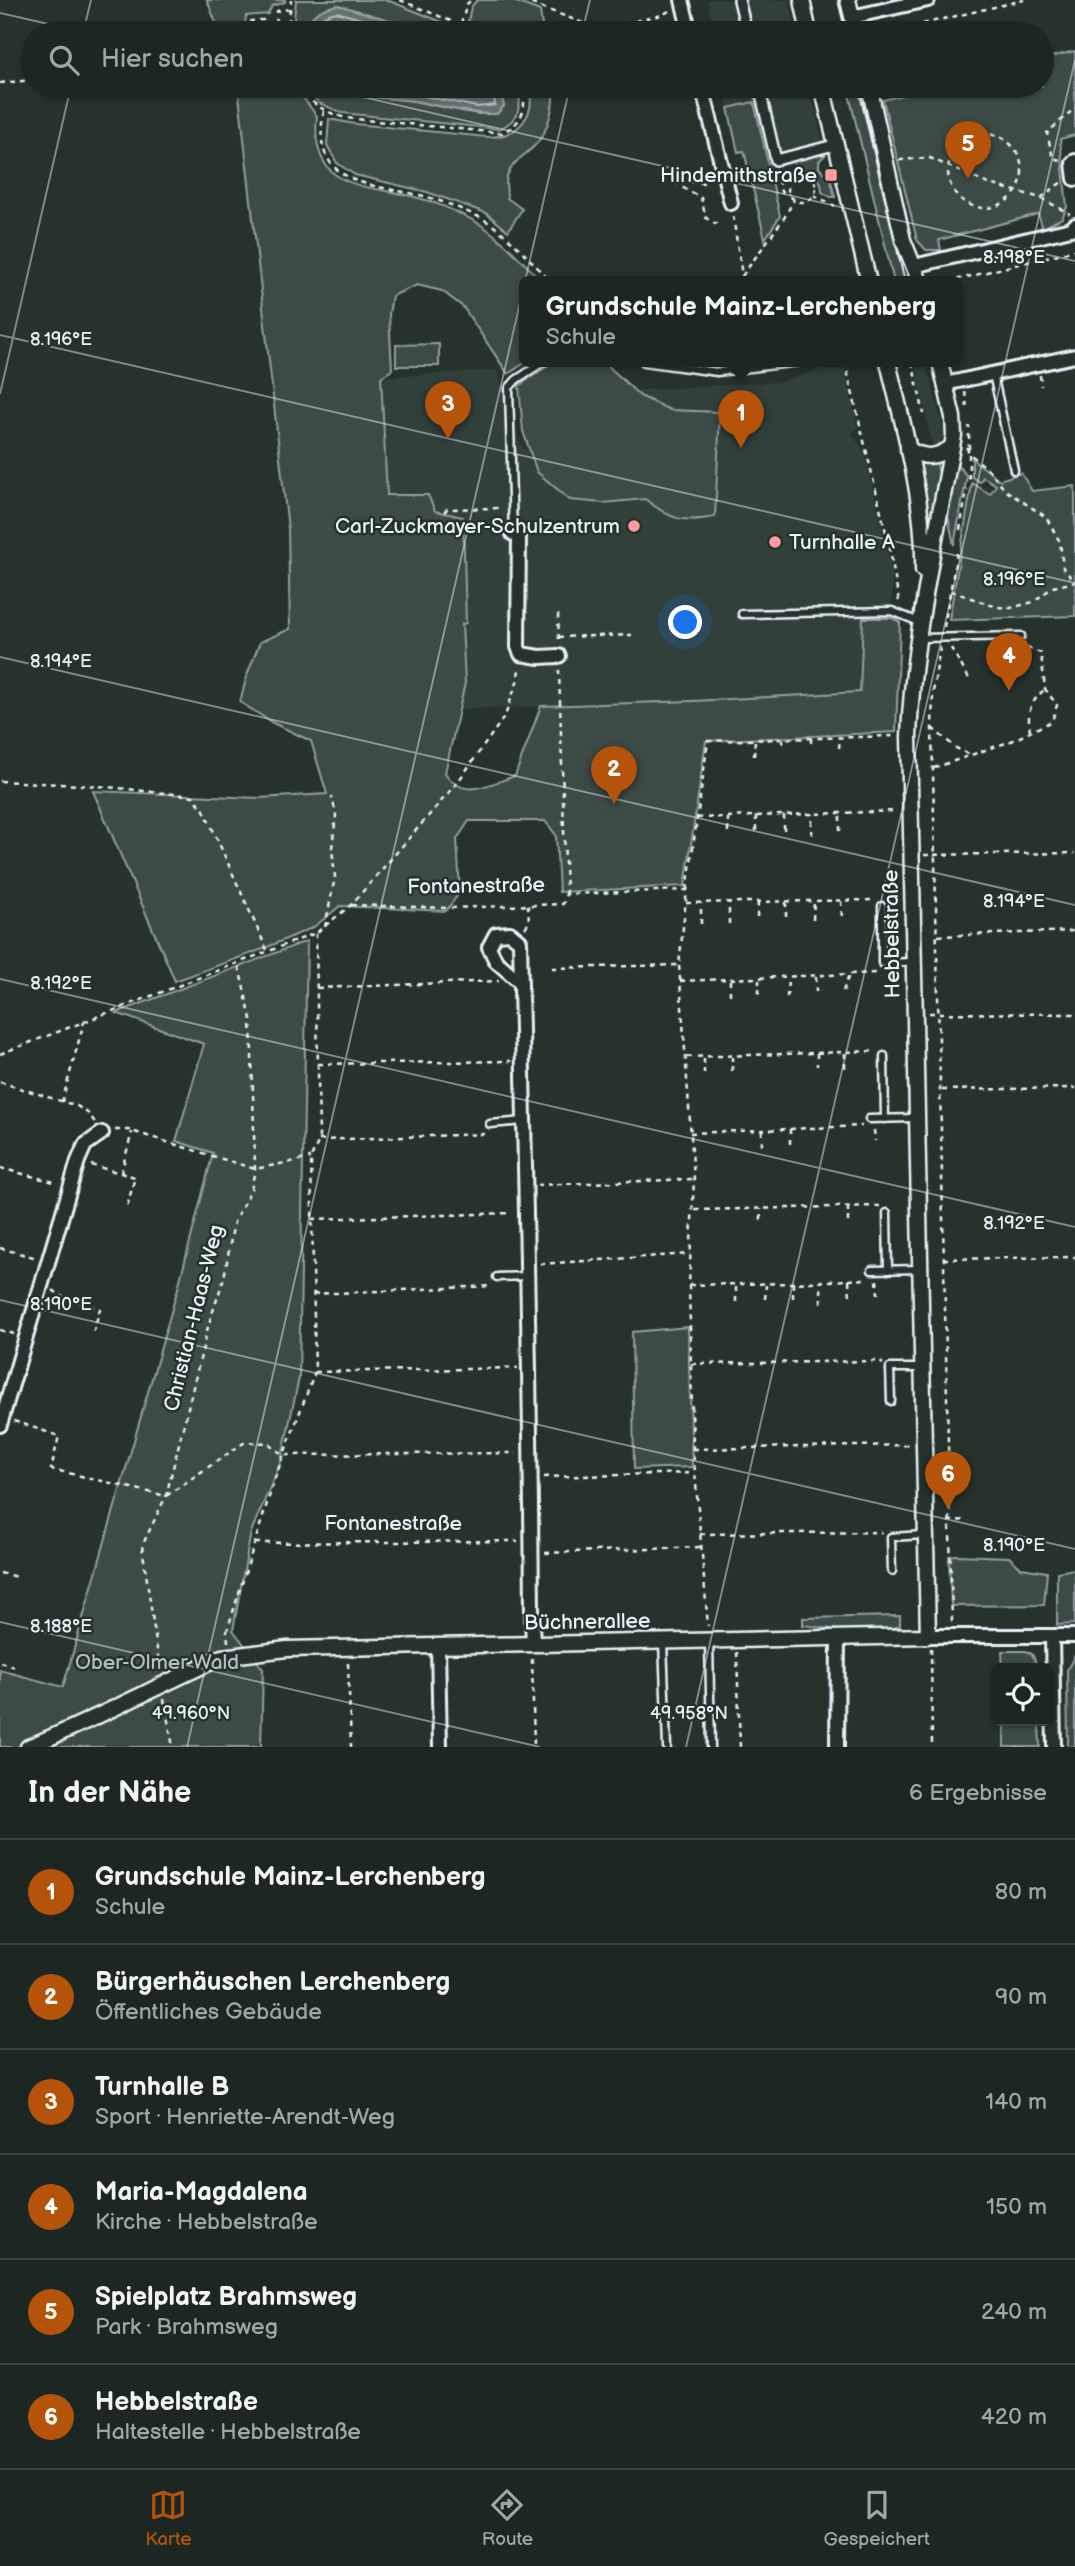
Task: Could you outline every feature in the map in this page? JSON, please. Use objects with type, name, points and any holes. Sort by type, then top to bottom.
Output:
[{"type":"street","points":[[682,0],[687,21]]},
{"type":"street","points":[[739,0],[744,21]]},
{"type":"street","points":[[802,0],[806,21]]},
{"type":"street","points":[[848,0],[853,21]]},
{"type":"street","points":[[852,17],[928,0]]},
{"type":"street","points":[[705,98],[731,203]]},
{"type":"street","points":[[762,98],[776,159],[838,144]]},
{"type":"street","points":[[825,98],[869,276]]},
{"type":"street","points":[[872,98],[903,240],[918,276]]},
{"type":"street","points":[[914,266],[1071,229],[1075,225]]},
{"type":"street","points":[[945,384],[1075,356]]},
{"type":"street","points":[[889,367],[921,522],[920,616]]},
{"type":"street","points":[[920,616],[954,425],[941,367]]},
{"type":"street","points":[[908,449],[931,457],[952,447]]},
{"type":"street","points":[[513,534],[519,533],[518,647],[521,654],[559,656]]},
{"type":"street","name":"Hebbelstraße","points":[[920,616],[911,687],[909,736],[929,1642]]},
{"type":"street","points":[[520,982],[496,961],[489,950],[491,939],[499,932],[510,933],[520,941],[532,1650]]},
{"type":"street","points":[[1,1421],[78,1161],[85,1145],[102,1133]]},
{"type":"street","name":"Büchnerallee","points":[[28,1747],[69,1731],[222,1657],[287,1649],[439,1646],[532,1650],[709,1638],[838,1638],[929,1642],[1075,1636]]},
{"type":"street","points":[[1052,1637],[1054,1747]]},
{"type":"street","points":[[837,1747],[838,1638]]},
{"type":"street","points":[[439,1646],[440,1747]]},
{"type":"lane","points":[[513,534],[509,388],[536,367]]},
{"type":"lane","points":[[681,367],[717,372],[758,367]]},
{"type":"lane","points":[[993,374],[1014,470]]},
{"type":"lane","points":[[742,614],[892,611],[920,616]]},
{"type":"lane","points":[[917,638],[1021,636]]},
{"type":"lane","points":[[882,903],[882,963],[914,962]]},
{"type":"lane","points":[[884,1053],[884,1119]]},
{"type":"lane","points":[[869,1119],[917,1118]]},
{"type":"lane","points":[[490,1124],[524,1121]]},
{"type":"lane","points":[[887,1209],[888,1270]]},
{"type":"lane","points":[[874,1270],[920,1269]]},
{"type":"lane","points":[[497,1277],[526,1270]]},
{"type":"lane","points":[[891,1401],[890,1368],[922,1367]]},
{"type":"lane","points":[[892,1571],[891,1536],[926,1535]]},
{"type":"lane","points":[[709,1638],[711,1747]]},
{"type":"lane","points":[[663,1642],[667,1747]]},
{"type":"path","points":[[288,21],[291,0]]},
{"type":"path","points":[[400,0],[453,21]]},
{"type":"path","points":[[462,21],[471,0]]},
{"type":"path","points":[[522,0],[578,21]]},
{"type":"path","points":[[935,21],[1024,0]]},
{"type":"path","points":[[277,21],[277,11],[289,9]]},
{"type":"path","points":[[635,21],[662,15]]},
{"type":"path","points":[[0,83],[21,81]]},
{"type":"path","points":[[308,98],[324,111],[345,118],[502,133],[514,127],[522,117],[525,98]]},
{"type":"path","points":[[1041,198],[1074,168],[1053,158],[1047,133],[1075,108]]},
{"type":"path","points":[[324,111],[319,131],[327,158],[348,178],[367,185],[428,197],[482,218],[545,276]]},
{"type":"path","points":[[993,135],[1002,139],[1017,153],[1022,172],[1016,191],[1004,203],[988,208],[972,206],[958,197],[948,175],[948,167],[956,148],[972,136],[993,135]]},
{"type":"path","points":[[897,156],[899,160],[930,158],[986,183],[1041,198],[1075,217]]},
{"type":"path","points":[[776,159],[781,192],[789,194],[794,200],[808,201],[814,195],[814,181],[802,173],[790,180],[789,194]]},
{"type":"path","points":[[704,183],[675,180],[701,198],[706,218],[715,224],[718,220]]},
{"type":"path","points":[[814,195],[831,204]]},
{"type":"path","points":[[742,276],[794,200]]},
{"type":"path","points":[[734,225],[742,276]]},
{"type":"path","points":[[963,278],[1075,250]]},
{"type":"path","points":[[846,367],[894,564],[899,613]]},
{"type":"path","points":[[913,367],[923,414]]},
{"type":"path","points":[[950,591],[997,607],[1011,608],[1032,602],[1053,587],[1075,582],[1063,568],[1060,541],[1046,517],[1005,490],[988,469],[971,455]]},
{"type":"path","points":[[961,530],[967,489]]},
{"type":"path","points":[[444,512],[447,509],[512,508]]},
{"type":"path","points":[[952,1626],[932,728],[933,692],[957,553]]},
{"type":"path","points":[[558,614],[566,894]]},
{"type":"path","points":[[558,637],[632,635]]},
{"type":"path","points":[[934,768],[1014,740],[1052,721],[1056,705],[1045,689],[1041,653],[1021,646],[1021,636]]},
{"type":"path","points":[[944,639],[971,682]]},
{"type":"path","points":[[0,1054],[268,952],[325,927],[351,905],[457,783],[505,716],[517,679],[521,654]]},
{"type":"path","points":[[1030,731],[1028,718],[1032,702],[1045,689]]},
{"type":"path","points":[[932,728],[956,748],[969,754]]},
{"type":"path","points":[[709,1638],[694,1473],[689,1285],[695,1210],[679,965],[708,741],[909,736]]},
{"type":"path","points":[[839,737],[839,748]]},
{"type":"path","points":[[811,738],[811,748]]},
{"type":"path","points":[[783,739],[783,749]]},
{"type":"path","points":[[754,755],[755,740]]},
{"type":"path","points":[[0,780],[98,786],[192,796],[204,810],[268,952]]},
{"type":"path","points":[[325,927],[335,877],[332,848],[335,815],[332,796]]},
{"type":"path","points":[[697,818],[903,811]]},
{"type":"path","points":[[840,813],[840,831]]},
{"type":"path","points":[[812,814],[812,835]]},
{"type":"path","points":[[784,815],[784,835]]},
{"type":"path","points":[[756,816],[756,832]]},
{"type":"path","points":[[728,817],[728,833]]},
{"type":"path","points":[[919,856],[1075,853]]},
{"type":"path","name":"Fontanestraße","points":[[351,905],[450,908],[563,904],[566,894],[687,890]]},
{"type":"path","points":[[841,900],[842,918]]},
{"type":"path","name":"Hebbelstraße","points":[[685,903],[841,900],[882,903]]},
{"type":"path","points":[[786,901],[786,916]]},
{"type":"path","points":[[813,919],[814,901]]},
{"type":"path","points":[[729,902],[729,923]]},
{"type":"path","points":[[757,917],[758,902]]},
{"type":"path","points":[[701,903],[701,924]]},
{"type":"path","points":[[520,941],[528,922],[528,905]]},
{"type":"path","points":[[938,936],[1075,931]]},
{"type":"path","points":[[229,1648],[228,1631],[255,1543],[314,1372],[311,1158],[319,1140],[316,933]]},
{"type":"path","name":"Christian-Haas-Weg","points":[[161,1677],[142,1546],[166,1496],[209,1323],[224,1278],[234,1222],[251,1190],[256,1169],[251,1019],[238,963]]},
{"type":"path","name":"Hebbelstraße","points":[[680,981],[882,972],[882,963]]},
{"type":"path","points":[[552,968],[679,965]]},
{"type":"path","points":[[843,991],[850,973]]},
{"type":"path","points":[[816,977],[816,996]]},
{"type":"path","points":[[787,997],[788,978]]},
{"type":"path","points":[[730,979],[730,995]]},
{"type":"path","points":[[759,979],[759,994]]},
{"type":"path","points":[[317,988],[520,982]]},
{"type":"path","points":[[922,1013],[1075,1014]]},
{"type":"path","points":[[62,1102],[85,1021]]},
{"type":"path","points":[[845,1052],[845,1068]]},
{"type":"path","points":[[817,1053],[817,1066]]},
{"type":"path","points":[[687,1057],[884,1053]]},
{"type":"path","points":[[732,1056],[732,1071]]},
{"type":"path","points":[[704,1057],[704,1074]]},
{"type":"path","points":[[318,1064],[523,1060]]},
{"type":"path","points":[[0,1082],[83,1109],[102,1133],[132,1131],[256,1169],[311,1158]]},
{"type":"path","points":[[941,1090],[1075,1088]]},
{"type":"path","points":[[690,1133],[864,1126],[869,1119]]},
{"type":"path","points":[[790,1129],[790,1149]]},
{"type":"path","points":[[762,1130],[762,1147]]},
{"type":"path","points":[[121,1173],[132,1131]]},
{"type":"path","points":[[319,1140],[496,1133]]},
{"type":"path","points":[[78,1161],[135,1177],[127,1207]]},
{"type":"path","points":[[0,1168],[70,1187]]},
{"type":"path","points":[[525,1185],[694,1179]]},
{"type":"path","points":[[695,1210],[848,1207],[887,1209]]},
{"type":"path","points":[[848,1207],[848,1222]]},
{"type":"path","points":[[761,1208],[761,1220]]},
{"type":"path","points":[[312,1219],[526,1213]]},
{"type":"path","points":[[0,1248],[48,1262]]},
{"type":"path","points":[[526,1270],[690,1254]]},
{"type":"path","points":[[943,1259],[1075,1257]]},
{"type":"path","points":[[689,1285],[866,1279],[874,1270]]},
{"type":"path","points":[[874,1270],[878,1294]]},
{"type":"path","points":[[849,1280],[850,1298]]},
{"type":"path","points":[[821,1281],[821,1303]]},
{"type":"path","points":[[42,1282],[64,1298],[100,1309],[93,1333]]},
{"type":"path","points":[[793,1283],[793,1301]]},
{"type":"path","points":[[736,1284],[736,1302]]},
{"type":"path","points":[[765,1284],[765,1299]]},
{"type":"path","points":[[313,1294],[500,1286]]},
{"type":"path","points":[[691,1364],[879,1361],[890,1368]]},
{"type":"path","points":[[314,1372],[528,1368]]},
{"type":"path","points":[[1,1421],[60,1436],[51,1469],[166,1496],[245,1442],[268,1443],[284,1455],[530,1453]]},
{"type":"path","points":[[693,1449],[915,1445]]},
{"type":"path","points":[[530,1478],[694,1473]]},
{"type":"path","points":[[948,1521],[966,1520]]},
{"type":"path","points":[[699,1534],[882,1532],[891,1536]]},
{"type":"path","name":"Fontanestraße","points":[[255,1543],[532,1547],[701,1546]]},
{"type":"path","points":[[0,1573],[16,1577]]},
{"type":"path","points":[[929,1642],[932,1747]]},
{"type":"path","points":[[532,1650],[534,1747]]},
{"type":"path","points":[[737,1651],[740,1747]]},
{"type":"path","points":[[348,1659],[351,1747]]},
{"type":"path","points":[[0,1662],[16,1667]]},
{"type":"path","points":[[163,1692],[173,1747]]},
{"type":"shaded area","points":[[707,0],[789,0],[794,21],[712,21]]},
{"type":"shaded area","points":[[726,98],[812,98],[823,142],[746,160],[744,151],[738,152]]},
{"type":"shaded area","name":"Carl-Zuckmayer-Schulzentrum","points":[[828,367],[844,367],[858,428],[851,433],[864,451],[892,571],[892,618],[871,641],[873,702],[693,701],[434,710],[387,495],[381,377],[497,370],[521,445],[579,497],[643,494],[638,390],[782,382]]},
{"type":"shaded area","points":[[915,367],[927,367],[945,435],[940,443],[933,447]]},
{"type":"green space","points":[[207,0],[285,0],[272,6],[268,14],[246,16],[245,21],[215,21]]},
{"type":"green space","points":[[296,0],[387,0],[440,21],[389,21],[338,5],[308,21],[294,21]]},
{"type":"green space","points":[[477,0],[511,0],[540,11],[541,21],[468,21],[471,7]]},
{"type":"green space","points":[[1075,51],[1075,135],[1060,139],[1067,207],[1062,218],[1043,228],[1038,214],[939,240],[941,250],[926,250],[917,240],[883,100],[1054,98],[1054,56]]},
{"type":"green space","points":[[239,98],[303,98],[317,116],[317,141],[322,160],[332,172],[346,181],[429,201],[468,218],[496,236],[537,276],[519,276],[519,367],[508,374],[463,307],[442,291],[417,285],[392,296],[389,314],[392,370],[381,377],[387,495],[428,495],[435,511],[463,517],[466,623],[462,624],[465,683],[445,773],[452,781],[460,786],[477,788],[515,776],[541,706],[860,692],[863,618],[892,618],[900,622],[896,732],[706,741],[685,886],[559,892],[556,835],[545,821],[469,821],[457,839],[460,892],[446,911],[340,906],[314,927],[175,981],[93,791],[259,798],[327,794],[311,741],[273,723],[240,702],[260,642],[290,629],[288,529]]},
{"type":"green space","points":[[315,98],[385,98],[477,114],[496,114],[504,106],[502,98],[520,100],[515,117],[499,129],[342,113],[319,103]]},
{"type":"green space","points":[[531,98],[553,98],[548,124],[541,138],[513,166],[507,176],[507,198],[522,209],[508,231],[486,213],[427,192],[355,175],[337,163],[327,145],[329,119],[487,137],[507,134],[516,129],[527,116]]},
{"type":"green space","points":[[850,98],[865,98],[910,276],[893,276]]},
{"type":"green space","points":[[754,102],[780,216],[765,239],[744,151],[738,152],[728,108]]},
{"type":"green space","points":[[825,153],[819,161],[819,168],[829,173],[835,197],[822,192],[815,175],[796,170],[793,161]]},
{"type":"green space","points":[[439,344],[439,366],[396,366],[396,345]]},
{"type":"green space","points":[[546,367],[609,367],[640,396],[670,410],[720,412],[715,517],[694,520],[677,518],[645,499],[603,503],[570,500],[537,472],[523,431],[519,386]]},
{"type":"green space","points":[[972,459],[1000,480],[1021,473],[1032,491],[1075,486],[1075,616],[949,620],[972,483],[990,494],[996,485],[983,477],[980,482],[972,477]]},
{"type":"green space","points":[[956,463],[967,476],[954,545],[947,512]]},
{"type":"green space","points":[[919,464],[937,464],[939,475],[931,525],[928,526]]},
{"type":"green space","name":"Ober-Olmer Wald","points":[[307,941],[299,1378],[281,1462],[251,1532],[233,1630],[263,1669],[261,1747],[0,1747],[0,1670],[63,1687],[178,1288],[213,1153],[176,1141],[204,1044],[116,1013]]},
{"type":"green space","points":[[688,1327],[692,1467],[634,1469],[632,1332]]},
{"type":"green space","points":[[949,1556],[1009,1557],[1021,1568],[1047,1572],[1044,1605],[951,1606]]},
{"type":"green space","points":[[1075,1569],[1075,1624],[1057,1625],[1057,1572]]},
{"type":"green space","points":[[900,1616],[900,1626],[876,1631],[803,1625],[803,1618]]},
{"type":"green space","points":[[1002,1651],[1026,1651],[1032,1654],[1036,1663],[1003,1663]]},
{"type":"green space","points":[[1075,1655],[1075,1747],[1068,1747],[1067,1670]]},
{"type":"green space","points":[[1004,1726],[1039,1726],[1040,1747],[1004,1747]]},
{"type":"water","points":[[338,5],[392,21],[309,21],[316,13]]},
{"type":"water","points":[[381,98],[502,98],[504,106],[497,114],[476,113],[414,101]]},
{"type":"tram line","points":[[838,0],[843,21]]},
{"type":"tram line","points":[[861,98],[904,276]]},
{"type":"place","name":"Hindemithstraße","points":[[831,175]]},
{"type":"place","name":"Spielplatz Brahmsweg","points":[[968,179]]},
{"type":"place","name":"Turnhalle B","points":[[448,439]]},
{"type":"place","name":"Grundschule Mainz-Lerchenberg","points":[[741,448]]},
{"type":"place","name":"Carl-Zuckmayer-Schulzentrum","points":[[634,526]]},
{"type":"place","name":"Turnhalle A","points":[[775,542]]},
{"type":"place","name":"Maria-Magdalena","points":[[1009,691]]},
{"type":"place","name":"Bürgerhäuschen Lerchenberg","points":[[614,804]]},
{"type":"place","name":"Hebbelstraße","points":[[948,1509]]}]
